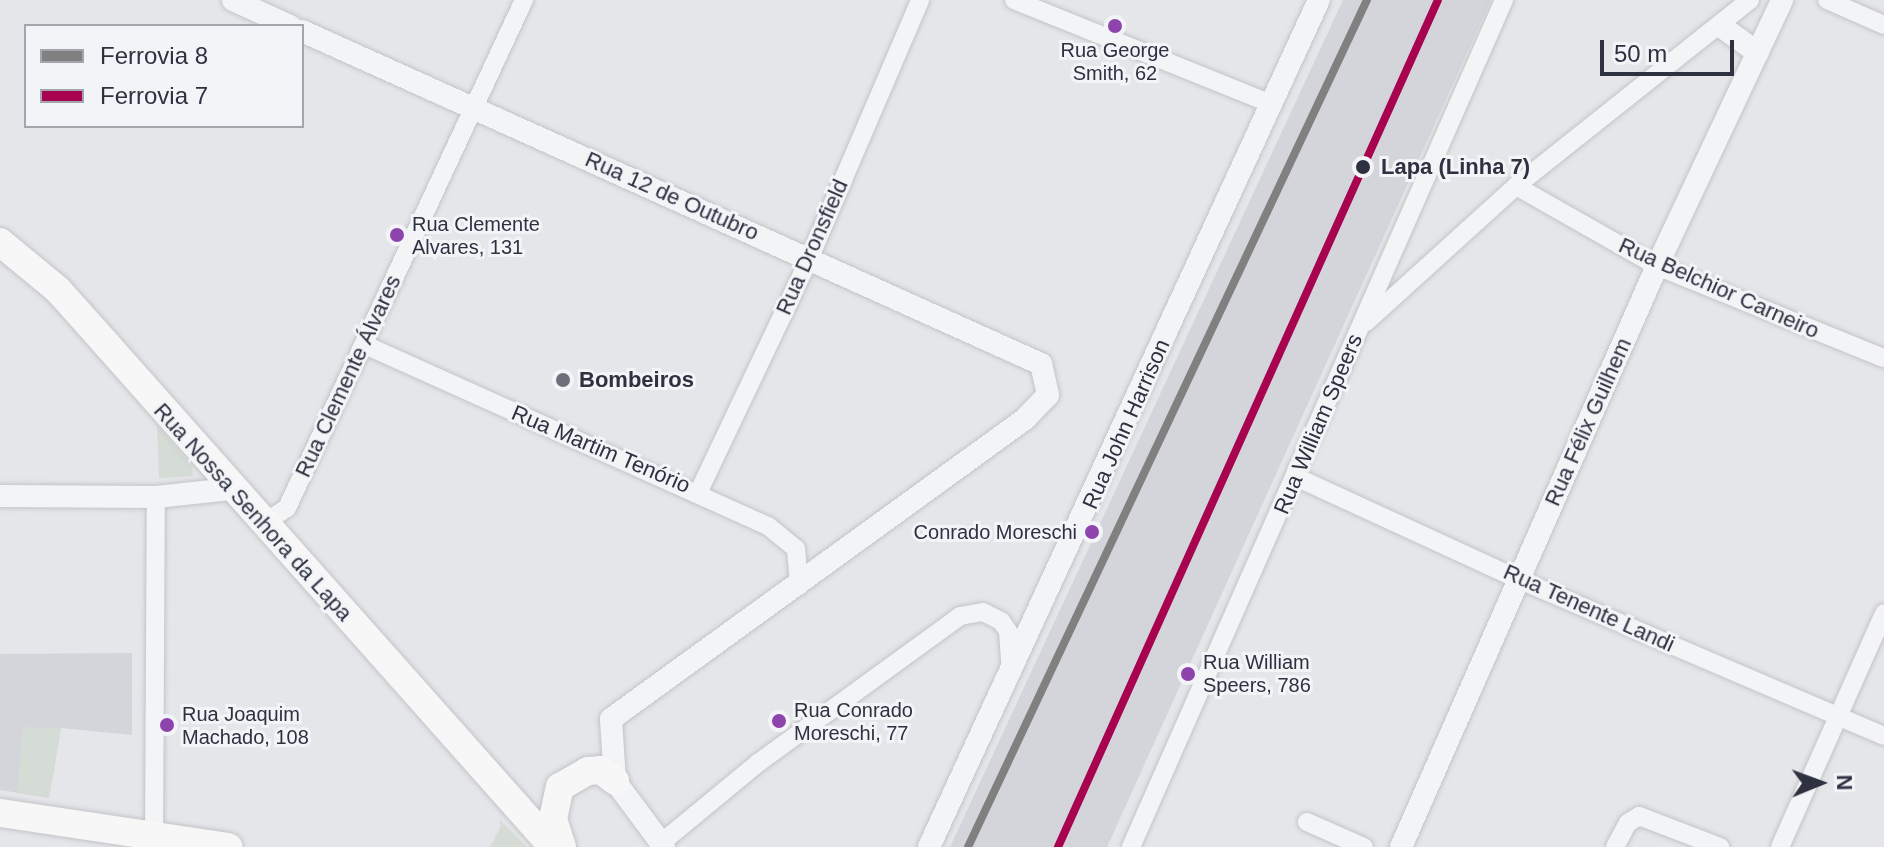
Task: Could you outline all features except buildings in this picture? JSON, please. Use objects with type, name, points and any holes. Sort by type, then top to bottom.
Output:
[{"type":"main road","name":"Rua Nossa Senhora da Lapa","points":[[0,242],[58,290],[231,489],[553,847]]},
{"type":"main road","points":[[562,847],[553,819],[560,787],[588,771],[601,770],[615,781]]},
{"type":"main road","points":[[0,813],[155,842],[228,847]]},
{"type":"street","points":[[233,0],[286,24]]},
{"type":"street","name":"Rua Clemente Álvares","points":[[263,524],[287,508],[524,0]]},
{"type":"street","name":"Rua Dronsfield","points":[[699,491],[810,257],[920,0]]},
{"type":"street","points":[[1014,0],[1272,104]]},
{"type":"street","name":"Rua John Harrison","points":[[929,847],[1319,0]]},
{"type":"street","name":"Rua William Speers","points":[[1131,847],[1504,0]]},
{"type":"street","points":[[1359,328],[1516,186],[1722,27],[1750,0]]},
{"type":"street","name":"Rua Félix Guilhem","points":[[1401,847],[1657,266],[1782,0]]},
{"type":"street","points":[[1827,0],[1884,25]]},
{"type":"street","points":[[1722,27],[1758,53]]},
{"type":"street","name":"Rua 12 de Outubro","points":[[304,32],[810,257],[1041,364],[1048,384],[1045,402],[799,586]]},
{"type":"street","name":"Rua Belchior Carneiro","points":[[1516,186],[1657,266],[1884,358]]},
{"type":"street","name":"Rua Martim Tenório","points":[[365,345],[699,491],[786,539],[800,559],[799,586]]},
{"type":"street","name":"Rua Tenente Landi","points":[[1296,477],[1520,580],[1884,736]]},
{"type":"street","points":[[0,496],[156,497],[231,489]]},
{"type":"street","points":[[155,842],[156,497]]},
{"type":"street","points":[[799,586],[611,719],[615,781],[663,845],[758,763],[960,616],[983,612],[1001,621],[1008,631],[1011,673]]},
{"type":"street","points":[[1780,847],[1884,613]]},
{"type":"street","points":[[1615,847],[1628,823],[1639,816],[1720,847]]},
{"type":"street","points":[[1307,822],[1364,847]]},
{"type":"shaded area","points":[[1343,0],[1491,0],[1107,847],[950,847]]},
{"type":"shaded area","points":[[157,425],[192,466],[193,476],[159,478]]},
{"type":"shaded area","points":[[132,653],[132,735],[61,728],[49,798],[0,790],[0,654]]},
{"type":"shaded area","points":[[23,727],[61,728],[49,798],[17,793]]},
{"type":"shaded area","points":[[499,819],[527,847],[490,847],[501,826]]},
{"type":"rail line","name":"8","points":[[968,847],[1367,0]]},
{"type":"rail line","name":"7","points":[[1058,847],[1438,0]]},
{"type":"place","name":"Rua George Smith, 62","points":[[1115,26]]},
{"type":"place","name":"Lapa (Linha 7)","points":[[1363,167]]},
{"type":"place","name":"Rua Clemente Alvares, 131","points":[[397,235]]},
{"type":"place","name":"Bombeiros","points":[[563,380]]},
{"type":"place","name":"Conrado Moreschi","points":[[1092,532]]},
{"type":"place","name":"Rua William Speers, 786","points":[[1188,674]]},
{"type":"place","name":"Rua Conrado Moreschi, 77","points":[[779,721]]},
{"type":"place","name":"Rua Joaquim Machado, 108","points":[[167,725]]}]
